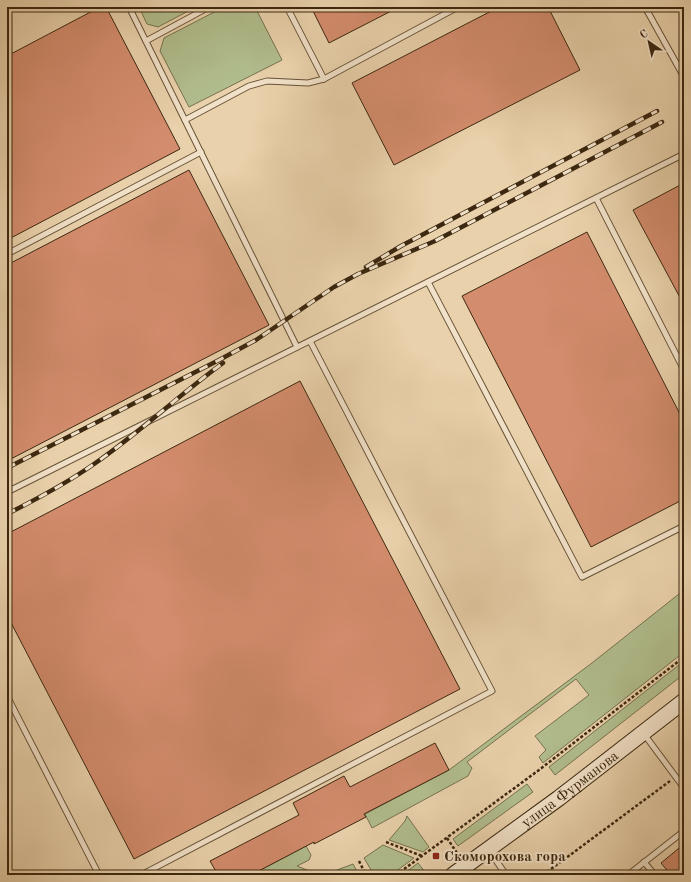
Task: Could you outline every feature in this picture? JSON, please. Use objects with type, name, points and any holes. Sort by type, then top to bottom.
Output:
[{"type":"main road","name":"улица Фурманова","points":[[453,875],[559,798],[684,701]]},
{"type":"lane","points":[[129,7],[297,347]]},
{"type":"lane","points":[[146,41],[209,7]]},
{"type":"lane","points":[[288,7],[324,79]]},
{"type":"lane","points":[[185,120],[248,86],[267,81],[308,83],[324,79],[458,7]]},
{"type":"lane","points":[[645,7],[664,44],[684,77]]},
{"type":"lane","points":[[7,254],[201,152]]},
{"type":"lane","points":[[7,492],[684,154]]},
{"type":"lane","points":[[596,198],[684,370]]},
{"type":"lane","points":[[428,282],[582,577],[684,526]]},
{"type":"lane","points":[[141,875],[492,691],[310,341]]},
{"type":"lane","points":[[7,696],[99,875]]},
{"type":"lane","points":[[643,733],[684,788]]},
{"type":"lane","points":[[628,875],[684,831]]},
{"type":"lane","points":[[488,849],[506,875]]},
{"type":"lane","points":[[644,862],[655,875]]},
{"type":"path","points":[[396,875],[545,766],[684,657]]},
{"type":"path","points":[[543,875],[675,777]]},
{"type":"path","points":[[386,842],[422,856]]},
{"type":"path","points":[[359,861],[366,875]]},
{"type":"path","points":[[334,870],[334,875]]},
{"type":"green space","points":[[139,7],[196,7],[158,27],[147,24]]},
{"type":"green space","points":[[224,7],[255,7],[282,60],[189,107],[160,51],[164,38]]},
{"type":"green space","points":[[684,590],[684,652],[543,763],[539,757],[546,750],[535,736],[589,695],[576,679],[467,762],[472,768],[468,776],[372,828],[365,814],[449,770],[592,663]]},
{"type":"green space","points":[[684,661],[684,674],[555,775],[549,767]]},
{"type":"green space","points":[[527,784],[533,792],[458,846],[453,839]]},
{"type":"green space","points":[[407,816],[429,847],[423,852],[389,840],[405,821]]},
{"type":"green space","points":[[383,845],[414,858],[391,875],[374,875],[364,858]]},
{"type":"green space","points":[[306,846],[311,855],[309,860],[297,866],[312,872],[332,871],[331,875],[251,875]]},
{"type":"green space","points":[[418,863],[425,872],[421,875],[402,875]]},
{"type":"green space","points":[[353,864],[359,875],[336,875],[337,870]]},
{"type":"building","points":[[100,7],[106,7],[180,149],[7,240],[7,56]]},
{"type":"building","points":[[311,7],[399,7],[329,43]]},
{"type":"building","points":[[499,7],[548,7],[580,70],[394,165],[352,83]]},
{"type":"building","points":[[189,170],[269,325],[7,461],[7,265]]},
{"type":"building","points":[[684,183],[684,305],[633,210]]},
{"type":"building","points":[[587,232],[684,422],[684,499],[591,547],[462,296]]},
{"type":"building","points":[[300,381],[460,689],[134,859],[7,615],[7,534]]},
{"type":"building","points":[[435,743],[449,770],[364,814],[366,817],[251,875],[218,875],[210,861],[299,815],[293,803],[344,776],[350,787]]},
{"type":"building","points":[[684,844],[684,871],[679,875],[671,875],[661,863]]},
{"type":"railway","points":[[366,267],[401,246],[657,111]]},
{"type":"railway","points":[[7,468],[256,340],[334,287],[358,274],[435,241],[662,122]]},
{"type":"railway","points":[[7,514],[73,478],[94,464],[127,440],[223,363]]},
{"type":"place","name":"Скоморохова гора","points":[[436,856]]}]
